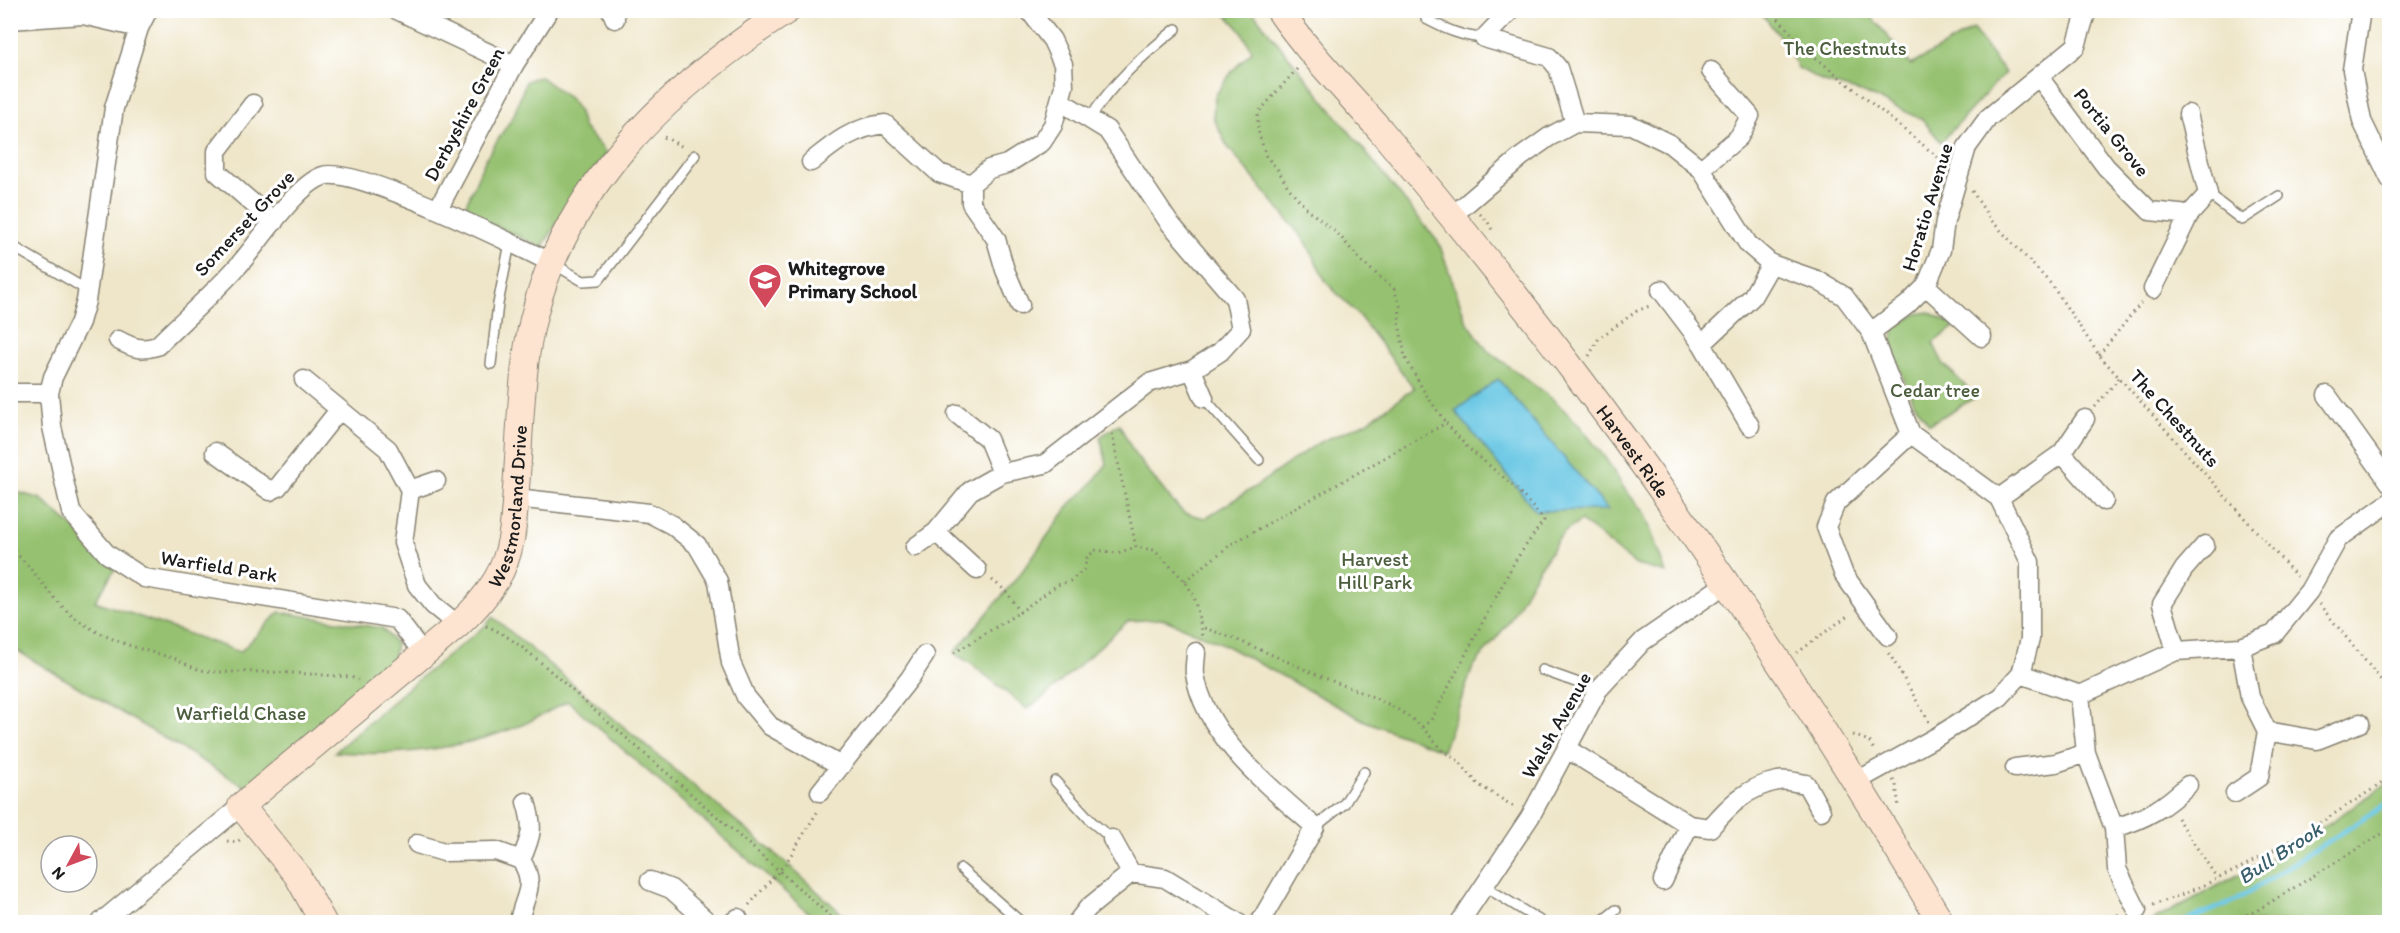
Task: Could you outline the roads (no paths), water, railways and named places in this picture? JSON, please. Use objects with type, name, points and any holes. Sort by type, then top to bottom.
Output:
[{"type":"street","points":[[10,393],[49,393],[54,377],[80,322],[87,290],[114,108],[139,28],[148,10]]},
{"type":"street","points":[[397,10],[514,65]]},
{"type":"street","name":"Derbyshire Green","points":[[438,209],[514,65],[549,10]]},
{"type":"street","name":"Westmorland Drive","points":[[101,922],[458,625],[497,580],[512,540],[528,344],[552,263],[588,195],[632,137],[700,72],[739,42],[788,10]]},
{"type":"street","points":[[1020,304],[1005,270],[996,239],[971,202],[971,184],[988,169],[1007,164],[1042,142],[1053,125],[1064,86],[1063,64],[1052,40],[1029,10]]},
{"type":"street","points":[[1511,10],[1484,38],[1549,57],[1558,68],[1575,123]]},
{"type":"street","name":"Horatio Avenue","points":[[1870,332],[1907,305],[1926,286],[1941,250],[1945,221],[1967,147],[1988,117],[2076,46],[2087,10]]},
{"type":"street","points":[[2361,10],[2352,70],[2362,121],[2390,179]]},
{"type":"street","name":"Harvest Ride","points":[[1280,11],[1294,33],[1318,58],[1452,216],[1574,372],[1727,583],[1857,781],[1941,922]]},
{"type":"street","points":[[10,20],[82,15],[139,28]]},
{"type":"street","points":[[1701,169],[1739,137],[1750,116],[1711,70]]},
{"type":"street","name":"Portia Grove","points":[[2039,77],[2106,167],[2150,211],[2188,215]]},
{"type":"street","points":[[915,547],[936,532],[970,491],[1002,473],[1045,464],[1149,383],[1192,369],[1220,352],[1241,329],[1235,299],[1168,221],[1107,130],[1060,102]]},
{"type":"street","points":[[253,104],[217,151],[217,172],[274,222]]},
{"type":"street","points":[[2152,290],[2188,215],[2208,194],[2188,114]]},
{"type":"street","points":[[1452,216],[1521,157],[1549,137],[1575,123],[1631,125],[1670,144],[1701,169],[1748,244],[1771,264],[1817,280],[1844,296],[1870,332],[1911,434],[2000,498],[2030,562],[2030,639],[2021,674],[2000,698],[1857,781]]},
{"type":"street","points":[[811,162],[840,139],[867,126],[885,124],[939,173],[971,184]]},
{"type":"street","name":"Somerset Grove","points":[[118,340],[134,349],[157,346],[238,266],[274,222],[312,182],[324,175],[336,175],[366,182],[438,209],[552,263]]},
{"type":"street","points":[[1702,344],[1732,313],[1752,297],[1771,264]]},
{"type":"street","points":[[1926,286],[1982,337]]},
{"type":"street","points":[[1665,295],[1702,344],[1750,426]]},
{"type":"street","points":[[1192,369],[1204,398]]},
{"type":"street","points":[[304,380],[388,449],[410,490],[403,543],[417,585],[433,605],[458,625]]},
{"type":"street","name":"Warfield Park","points":[[49,393],[52,427],[71,512],[107,554],[144,578],[397,619],[423,653]]},
{"type":"street","points":[[2327,395],[2390,483]]},
{"type":"street","points":[[215,452],[270,492],[278,487],[339,410]]},
{"type":"street","points":[[957,414],[988,439],[1002,473]]},
{"type":"street","points":[[2000,498],[2062,453],[2085,419]]},
{"type":"street","points":[[1888,636],[1844,575],[1826,527],[1836,503],[1911,434]]},
{"type":"street","points":[[2062,453],[2104,501]]},
{"type":"street","points":[[410,490],[436,481]]},
{"type":"street","points":[[516,498],[649,513],[672,525],[697,545],[718,581],[731,663],[746,697],[770,726],[842,766]]},
{"type":"street","points":[[2021,674],[2080,695],[2176,651],[2241,647],[2274,634],[2309,591],[2338,539],[2390,502]]},
{"type":"street","points":[[936,532],[977,570]]},
{"type":"street","points":[[2176,651],[2162,604],[2184,569],[2205,545]]},
{"type":"street","name":"Walsh Avenue","points":[[1460,922],[1530,817],[1598,690],[1643,641],[1727,583]]},
{"type":"street","points":[[2235,793],[2259,777],[2267,731],[2250,697],[2241,647]]},
{"type":"street","points":[[1196,651],[1195,674],[1203,699],[1217,727],[1248,768],[1315,827],[1260,922]]},
{"type":"street","points":[[820,792],[910,678],[925,655]]},
{"type":"street","points":[[2080,695],[2086,753],[2114,828],[2117,869],[2137,910]]},
{"type":"street","points":[[2267,731],[2317,740],[2360,723]]},
{"type":"street","points":[[1567,749],[1689,825],[1710,828],[1748,791],[1780,780],[1806,784],[1821,811]]},
{"type":"street","points":[[2015,768],[2056,763],[2086,753]]},
{"type":"street","points":[[2114,828],[2131,823],[2167,805],[2188,785]]},
{"type":"street","points":[[520,860],[530,840],[532,822],[526,802]]},
{"type":"street","points":[[241,806],[297,875],[323,922]]},
{"type":"street","points":[[1663,881],[1689,825]]},
{"type":"street","points":[[1112,839],[1131,873]]},
{"type":"street","points":[[417,844],[444,852],[496,851],[520,860],[530,880],[528,897],[519,922]]},
{"type":"street","points":[[1077,922],[1088,908],[1131,873],[1165,878],[1237,922]]},
{"type":"street","points":[[650,881],[671,889],[708,922]]},
{"type":"lane","points":[[1426,19],[1470,38],[1484,38]]},
{"type":"lane","points":[[1089,120],[1102,98],[1121,78],[1149,50],[1176,29]]},
{"type":"lane","points":[[552,263],[583,281],[599,280],[695,155]]},
{"type":"lane","points":[[2208,194],[2242,220],[2279,196]]},
{"type":"lane","points":[[491,364],[498,304],[510,243]]},
{"type":"lane","points":[[17,249],[87,290]]},
{"type":"lane","points":[[1204,398],[1259,460]]},
{"type":"lane","points":[[1542,670],[1598,690]]},
{"type":"lane","points":[[1315,827],[1344,804],[1364,772]]},
{"type":"lane","points":[[1055,781],[1093,823],[1112,839]]},
{"type":"lane","points":[[961,869],[1021,922]]},
{"type":"lane","points":[[1484,886],[1542,922]]},
{"type":"lane","points":[[1601,922],[1616,910]]},
{"type":"water","points":[[1498,379],[1608,510],[1536,511],[1455,411]]},
{"type":"waterway","name":"Bull Brook","points":[[2183,922],[2238,899],[2390,802]]},
{"type":"place","name":"Whitegrove Primary School","points":[[765,309]]},
{"type":"park label","name":"The Chestnuts","points":[[1845,48]]},
{"type":"park label","name":"Cedar tree","points":[[1935,390]]},
{"type":"park label","name":"Harvest Hill Park","points":[[1375,570]]},
{"type":"park label","name":"Warfield Chase","points":[[241,713]]}]
